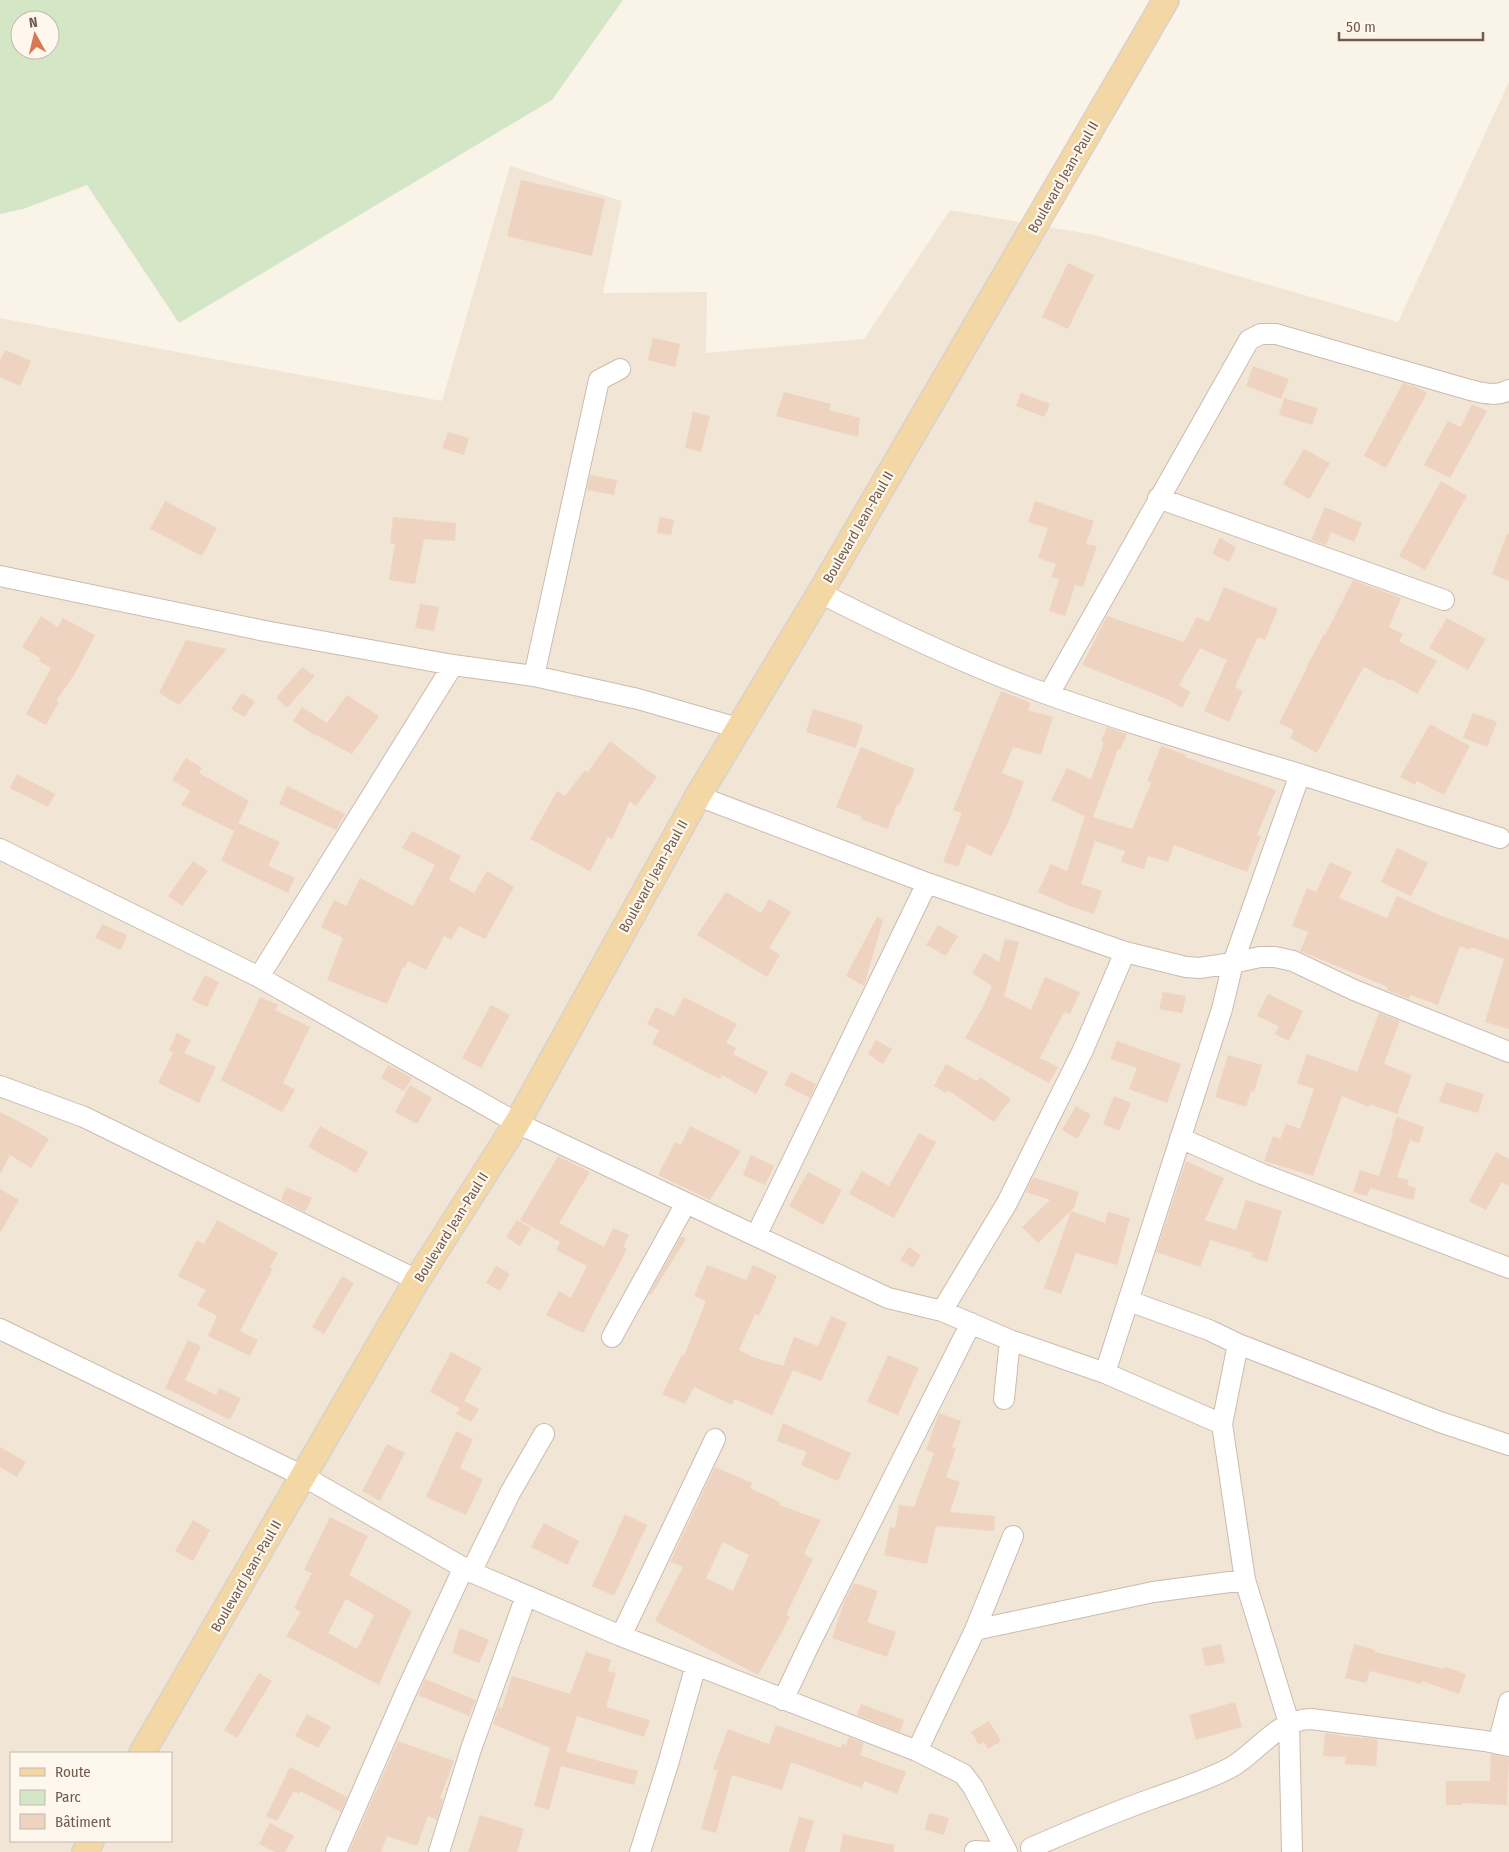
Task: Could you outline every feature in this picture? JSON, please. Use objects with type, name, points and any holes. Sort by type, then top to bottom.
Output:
[{"type":"main road","name":"Boulevard Jean-Paul II","points":[[143,1752],[417,1280],[517,1123],[698,796],[820,593],[1166,0]]},
{"type":"street","points":[[1049,694],[1241,351],[1249,340],[1261,334],[1276,334],[1470,390],[1488,394],[1502,394],[1509,390]]},
{"type":"street","points":[[534,676],[599,380],[620,369]]},
{"type":"street","points":[[1158,498],[1444,600]]},
{"type":"street","points":[[0,576],[255,629],[453,665],[534,676],[638,699],[738,728]]},
{"type":"street","points":[[820,593],[888,628],[982,669],[1049,694],[1213,749],[1300,774],[1500,838]]},
{"type":"street","points":[[260,977],[453,665]]},
{"type":"street","points":[[1105,1373],[1222,1009],[1233,963],[1300,774]]},
{"type":"street","points":[[698,796],[927,883],[1125,952],[1186,967],[1199,968],[1260,957],[1275,957],[1293,961],[1354,990],[1509,1052]]},
{"type":"street","points":[[0,849],[260,977],[517,1123],[756,1236],[888,1298],[942,1312],[1010,1340],[1105,1373],[1222,1424]]},
{"type":"street","points":[[756,1236],[927,883]]},
{"type":"street","points":[[942,1312],[1007,1203],[1083,1050],[1125,952]]},
{"type":"street","points":[[0,1086],[84,1117],[417,1280]]},
{"type":"street","points":[[1180,1138],[1262,1174],[1509,1268]]},
{"type":"street","points":[[612,1337],[686,1203]]},
{"type":"street","points":[[1129,1302],[1208,1330],[1238,1344],[1440,1422],[1509,1445]]},
{"type":"street","points":[[783,1700],[971,1323]]},
{"type":"street","points":[[0,1329],[303,1476],[467,1569],[621,1636],[917,1752],[964,1774],[973,1787],[1007,1852],[1031,1848],[1110,1814],[1233,1766],[1249,1755],[1263,1741],[1289,1723],[1300,1719],[1311,1718],[1503,1745],[1509,1702]]},
{"type":"street","points":[[1004,1399],[1010,1340]]},
{"type":"street","points":[[1238,1344],[1222,1424],[1245,1580],[1289,1723],[1292,1852]]},
{"type":"street","points":[[336,1852],[405,1694],[467,1569],[544,1434]]},
{"type":"street","points":[[621,1636],[715,1439]]},
{"type":"street","points":[[917,1752],[975,1630],[1013,1536]]},
{"type":"street","points":[[975,1630],[1153,1592],[1245,1580]]},
{"type":"street","points":[[439,1852],[471,1749],[526,1596]]},
{"type":"street","points":[[640,1852],[668,1764],[696,1665]]},
{"type":"street","points":[[1031,1848],[1050,1852]]},
{"type":"shaded area","points":[[1509,82],[1509,1852],[0,1852],[0,318],[442,401],[510,166],[622,201],[603,293],[707,292],[706,353],[864,339],[950,210],[1095,235],[1398,322]]},
{"type":"green space","points":[[0,0],[623,0],[552,100],[179,323],[87,185],[23,209],[0,214]]},
{"type":"building","points":[[521,180],[605,199],[592,256],[507,236]]},
{"type":"building","points":[[1068,263],[1094,275],[1068,329],[1042,317]]},
{"type":"building","points":[[653,338],[680,344],[675,367],[648,360]]},
{"type":"building","points":[[5,350],[31,361],[20,386],[0,377],[0,361]]},
{"type":"building","points":[[1253,366],[1289,379],[1281,399],[1246,386]]},
{"type":"building","points":[[1403,383],[1427,393],[1386,468],[1364,456]]},
{"type":"building","points":[[784,392],[831,404],[829,410],[860,418],[858,437],[776,416]]},
{"type":"building","points":[[1021,393],[1050,404],[1044,417],[1016,406]]},
{"type":"building","points":[[1284,398],[1318,408],[1312,425],[1279,415]]},
{"type":"building","points":[[1472,404],[1487,411],[1450,478],[1424,465],[1448,421],[1461,427]]},
{"type":"building","points":[[693,412],[710,416],[701,452],[685,448]]},
{"type":"building","points":[[448,432],[469,438],[464,455],[442,448]]},
{"type":"building","points":[[1304,449],[1330,463],[1309,499],[1283,484]]},
{"type":"building","points":[[590,475],[617,480],[614,495],[587,490]]},
{"type":"building","points":[[1441,481],[1467,496],[1425,570],[1399,556]]},
{"type":"building","points":[[165,501],[217,528],[202,556],[150,529]]},
{"type":"building","points":[[1035,501],[1094,521],[1086,544],[1097,546],[1083,587],[1075,585],[1065,616],[1049,611],[1059,579],[1051,577],[1056,564],[1038,558],[1048,528],[1028,522]]},
{"type":"building","points":[[1325,507],[1362,523],[1354,542],[1331,532],[1326,545],[1311,540]]},
{"type":"building","points":[[393,517],[456,523],[455,541],[424,539],[415,584],[389,580],[395,544],[390,543]]},
{"type":"building","points":[[660,517],[674,520],[671,535],[657,533]]},
{"type":"building","points":[[1507,534],[1509,534],[1509,581],[1492,574]]},
{"type":"building","points":[[1220,538],[1236,547],[1229,562],[1212,554]]},
{"type":"building","points":[[1353,580],[1401,598],[1389,627],[1403,634],[1399,641],[1437,661],[1417,694],[1391,679],[1390,681],[1364,667],[1317,753],[1290,738],[1294,730],[1279,723]]},
{"type":"building","points":[[1224,587],[1278,609],[1265,640],[1258,637],[1235,687],[1243,691],[1229,722],[1204,711],[1227,660],[1200,648],[1179,685],[1190,692],[1182,708],[1167,699],[1082,665],[1107,616],[1184,642],[1197,617],[1209,622]]},
{"type":"building","points":[[420,604],[439,607],[434,631],[415,628]]},
{"type":"building","points":[[41,616],[58,627],[63,618],[95,635],[76,672],[56,701],[59,702],[46,725],[26,714],[51,668],[39,661],[40,658],[22,647]]},
{"type":"building","points":[[1447,618],[1486,639],[1468,670],[1429,648]]},
{"type":"building","points":[[186,640],[227,649],[179,705],[159,693]]},
{"type":"building","points":[[302,667],[315,676],[287,708],[276,698]]},
{"type":"building","points":[[1001,691],[1031,703],[1028,710],[1053,717],[1041,755],[1013,747],[1002,773],[1024,782],[1008,823],[991,856],[967,844],[958,867],[943,862],[962,813],[953,810]]},
{"type":"building","points":[[242,693],[255,702],[244,717],[231,709]]},
{"type":"building","points":[[347,695],[379,716],[352,754],[316,736],[293,721],[302,707],[327,723]]},
{"type":"building","points":[[813,709],[863,725],[856,748],[806,732]]},
{"type":"building","points":[[1473,713],[1497,722],[1487,747],[1463,738]]},
{"type":"building","points":[[1430,724],[1470,746],[1444,795],[1417,781],[1415,785],[1400,777]]},
{"type":"building","points":[[1107,727],[1127,734],[1120,750],[1118,749],[1093,817],[1132,829],[1151,783],[1147,781],[1161,746],[1186,755],[1185,757],[1276,790],[1257,835],[1261,836],[1247,872],[1174,845],[1168,862],[1148,856],[1144,869],[1121,862],[1125,851],[1095,841],[1081,884],[1102,891],[1094,914],[1069,906],[1038,892],[1051,864],[1067,871],[1085,816],[1051,800],[1067,768],[1091,779],[1104,743],[1101,741]]},
{"type":"building","points":[[610,741],[657,777],[636,806],[630,801],[612,839],[608,837],[590,871],[530,839],[557,791],[565,796],[585,770],[588,772]]},
{"type":"building","points":[[861,747],[915,769],[899,805],[897,804],[888,829],[836,807]]},
{"type":"building","points":[[186,758],[202,768],[199,773],[249,801],[234,831],[181,805],[190,791],[172,780]]},
{"type":"building","points":[[17,774],[55,794],[48,807],[10,788]]},
{"type":"building","points":[[287,786],[345,814],[336,830],[279,804]]},
{"type":"building","points":[[238,823],[280,842],[268,866],[295,878],[288,893],[221,861]]},
{"type":"building","points":[[412,831],[461,856],[449,880],[474,893],[487,871],[514,887],[485,939],[459,926],[451,940],[444,936],[426,970],[408,961],[405,968],[403,967],[387,1004],[327,980],[343,938],[321,927],[334,900],[346,906],[360,878],[413,906],[435,865],[402,848]]},
{"type":"building","points":[[1397,848],[1428,863],[1411,896],[1381,882]]},
{"type":"building","points":[[193,861],[208,871],[182,906],[168,896]]},
{"type":"building","points":[[1330,862],[1352,872],[1339,898],[1387,918],[1397,896],[1439,915],[1509,940],[1509,1029],[1485,1022],[1504,959],[1471,947],[1470,950],[1460,946],[1438,1005],[1410,995],[1409,999],[1387,990],[1388,987],[1300,951],[1308,932],[1292,926],[1307,888],[1316,892]]},
{"type":"building","points":[[726,892],[761,913],[769,899],[791,912],[769,948],[780,955],[767,977],[697,935]]},
{"type":"building","points":[[877,917],[883,920],[864,986],[846,976]]},
{"type":"building","points":[[102,924],[127,935],[121,950],[95,938]]},
{"type":"building","points":[[938,925],[958,936],[946,956],[926,945]]},
{"type":"building","points":[[1005,939],[1019,942],[1004,996],[1031,1010],[1045,977],[1080,992],[1070,1014],[1064,1012],[1040,1058],[1058,1067],[1049,1083],[965,1038],[983,1007],[992,986],[972,973],[984,953],[999,962]]},
{"type":"building","points":[[205,975],[219,982],[207,1007],[192,1000]]},
{"type":"building","points":[[1163,992],[1186,996],[1182,1013],[1159,1009]]},
{"type":"building","points":[[1268,994],[1303,1011],[1289,1041],[1275,1034],[1279,1026],[1257,1016]]},
{"type":"building","points":[[260,997],[278,1005],[275,1010],[310,1027],[283,1083],[295,1090],[282,1112],[221,1080]]},
{"type":"building","points":[[684,997],[737,1024],[726,1043],[736,1048],[733,1054],[768,1072],[756,1094],[722,1075],[720,1079],[652,1044],[659,1030],[647,1024],[656,1007],[674,1016]]},
{"type":"building","points":[[491,1005],[510,1015],[481,1068],[462,1058]]},
{"type":"building","points":[[1379,1013],[1400,1021],[1384,1064],[1412,1075],[1397,1114],[1370,1104],[1369,1107],[1342,1096],[1313,1176],[1264,1161],[1273,1136],[1280,1139],[1286,1124],[1300,1129],[1314,1089],[1297,1083],[1307,1054],[1357,1072]]},
{"type":"building","points":[[177,1033],[191,1040],[184,1053],[216,1067],[199,1103],[158,1083],[173,1053],[169,1050]]},
{"type":"building","points":[[876,1040],[892,1049],[883,1064],[868,1054]]},
{"type":"building","points":[[1117,1041],[1181,1064],[1167,1103],[1129,1089],[1137,1068],[1110,1059]]},
{"type":"building","points":[[1228,1055],[1262,1065],[1254,1092],[1251,1091],[1246,1107],[1215,1097]]},
{"type":"building","points":[[946,1064],[977,1081],[980,1077],[1011,1099],[994,1122],[948,1090],[946,1093],[934,1086]]},
{"type":"building","points":[[388,1065],[412,1078],[404,1091],[381,1078]]},
{"type":"building","points":[[791,1072],[816,1084],[810,1098],[784,1085]]},
{"type":"building","points":[[1446,1082],[1484,1094],[1478,1113],[1439,1102]]},
{"type":"building","points":[[410,1085],[432,1098],[417,1124],[395,1112]]},
{"type":"building","points":[[1114,1096],[1131,1103],[1119,1131],[1103,1124]]},
{"type":"building","points":[[1076,1106],[1091,1115],[1077,1139],[1062,1130]]},
{"type":"building","points":[[0,1112],[49,1139],[31,1168],[10,1155],[0,1174]]},
{"type":"building","points":[[1397,1117],[1424,1127],[1419,1143],[1410,1140],[1397,1177],[1409,1180],[1407,1185],[1416,1188],[1413,1200],[1370,1188],[1367,1196],[1353,1192],[1360,1170],[1379,1176]]},
{"type":"building","points":[[320,1126],[368,1152],[356,1173],[308,1147]]},
{"type":"building","points":[[690,1126],[741,1151],[710,1200],[658,1175],[675,1142],[681,1145]]},
{"type":"building","points":[[919,1133],[936,1142],[894,1218],[849,1194],[862,1171],[889,1186]]},
{"type":"building","points":[[1496,1152],[1509,1159],[1509,1186],[1502,1182],[1486,1210],[1469,1201]]},
{"type":"building","points":[[751,1155],[774,1166],[765,1185],[743,1175]]},
{"type":"building","points":[[558,1156],[590,1172],[559,1223],[604,1247],[613,1228],[629,1235],[623,1247],[627,1249],[583,1333],[546,1315],[559,1291],[571,1298],[587,1266],[556,1250],[560,1242],[520,1220]]},
{"type":"building","points":[[1186,1161],[1224,1178],[1205,1220],[1236,1230],[1246,1200],[1282,1211],[1267,1262],[1252,1257],[1253,1253],[1210,1240],[1200,1267],[1156,1252]]},
{"type":"building","points":[[808,1172],[842,1190],[823,1225],[789,1206]]},
{"type":"building","points":[[1033,1177],[1079,1192],[1074,1208],[1038,1243],[1022,1227],[1050,1200],[1026,1192]]},
{"type":"building","points":[[286,1187],[312,1198],[305,1212],[281,1200]]},
{"type":"building","points":[[0,1189],[19,1200],[0,1233]]},
{"type":"building","points":[[1071,1211],[1105,1223],[1108,1212],[1130,1218],[1117,1265],[1076,1253],[1061,1294],[1044,1288]]},
{"type":"building","points":[[217,1220],[278,1253],[270,1267],[273,1268],[240,1331],[258,1340],[250,1356],[208,1336],[217,1316],[197,1305],[206,1290],[178,1276],[197,1240],[204,1244]]},
{"type":"building","points":[[517,1220],[531,1228],[520,1246],[506,1237]]},
{"type":"building","points":[[681,1236],[686,1239],[651,1295],[649,1294]]},
{"type":"building","points":[[909,1247],[921,1255],[913,1268],[900,1260]]},
{"type":"building","points":[[707,1265],[746,1280],[753,1265],[777,1276],[759,1316],[755,1314],[739,1350],[755,1358],[783,1366],[794,1337],[818,1346],[831,1316],[847,1323],[821,1381],[793,1370],[772,1415],[734,1399],[732,1405],[694,1387],[685,1404],[662,1394],[682,1355],[684,1356],[706,1301],[694,1296]]},
{"type":"building","points":[[496,1266],[510,1274],[500,1291],[486,1283]]},
{"type":"building","points":[[342,1276],[354,1283],[324,1334],[312,1327]]},
{"type":"building","points":[[188,1340],[201,1346],[185,1380],[216,1395],[219,1388],[241,1398],[230,1420],[165,1388]]},
{"type":"building","points":[[451,1352],[482,1368],[464,1401],[479,1409],[471,1422],[456,1414],[460,1408],[430,1392]]},
{"type":"building","points":[[888,1355],[919,1368],[898,1415],[867,1402]]},
{"type":"building","points":[[939,1413],[961,1421],[952,1447],[956,1448],[946,1477],[960,1482],[950,1512],[995,1516],[994,1531],[936,1526],[927,1564],[884,1555],[890,1527],[895,1528],[899,1505],[914,1507],[934,1453],[926,1450]]},
{"type":"building","points":[[783,1423],[851,1453],[838,1481],[801,1465],[807,1452],[777,1441]]},
{"type":"building","points":[[456,1431],[473,1439],[460,1468],[483,1479],[466,1515],[426,1497]]},
{"type":"building","points":[[387,1444],[405,1453],[380,1501],[362,1491]]},
{"type":"building","points":[[0,1447],[26,1462],[17,1477],[0,1467]]},
{"type":"building","points":[[715,1467],[752,1483],[750,1488],[780,1502],[779,1505],[821,1520],[804,1554],[813,1559],[786,1615],[790,1617],[758,1675],[655,1621],[683,1567],[670,1562]],"holes":[[[723,1542],[749,1555],[733,1591],[706,1578]]]},
{"type":"building","points":[[625,1514],[647,1525],[614,1596],[592,1586]]},
{"type":"building","points":[[330,1517],[368,1536],[349,1575],[412,1611],[379,1685],[286,1636],[301,1612],[294,1608],[312,1573],[304,1570]],"holes":[[[346,1599],[374,1615],[357,1649],[328,1633]]]},
{"type":"building","points":[[193,1520],[210,1530],[193,1561],[175,1551]]},
{"type":"building","points":[[544,1523],[579,1541],[567,1565],[531,1547]]},
{"type":"building","points":[[854,1583],[878,1591],[867,1622],[896,1632],[887,1657],[832,1638],[844,1602]]},
{"type":"building","points":[[460,1628],[489,1640],[479,1663],[452,1653]]},
{"type":"building","points":[[1221,1644],[1225,1663],[1205,1666],[1202,1648]]},
{"type":"building","points":[[1354,1644],[1375,1650],[1375,1652],[1444,1669],[1445,1667],[1466,1674],[1459,1694],[1422,1681],[1421,1684],[1370,1671],[1366,1683],[1345,1678]]},
{"type":"building","points":[[586,1652],[611,1660],[608,1671],[616,1673],[606,1707],[650,1720],[644,1737],[577,1716],[566,1752],[638,1771],[634,1785],[561,1766],[549,1810],[534,1806],[550,1748],[493,1724],[499,1707],[502,1708],[512,1676],[570,1694]]},
{"type":"building","points":[[259,1673],[272,1681],[237,1738],[224,1730]]},
{"type":"building","points":[[425,1679],[476,1700],[469,1716],[418,1695]]},
{"type":"building","points":[[1235,1702],[1242,1727],[1196,1740],[1189,1715]]},
{"type":"building","points":[[861,1704],[904,1720],[900,1732],[857,1715]]},
{"type":"building","points":[[307,1714],[331,1727],[318,1748],[295,1736]]},
{"type":"building","points":[[989,1721],[1001,1741],[988,1749],[984,1742],[979,1745],[971,1732]]},
{"type":"building","points":[[776,1725],[841,1748],[842,1744],[846,1745],[849,1737],[864,1743],[860,1755],[906,1772],[897,1794],[864,1781],[862,1788],[791,1762],[782,1790],[732,1775],[716,1833],[701,1829],[718,1770],[713,1769],[728,1729],[769,1744]]},
{"type":"building","points":[[1325,1733],[1378,1739],[1376,1766],[1345,1764],[1346,1757],[1323,1756]]},
{"type":"building","points":[[398,1741],[454,1761],[440,1798],[443,1799],[437,1820],[428,1816],[417,1846],[387,1836],[381,1852],[349,1852]]},
{"type":"building","points":[[1491,1754],[1509,1758],[1507,1805],[1462,1803],[1462,1805],[1446,1805],[1446,1781],[1490,1781]]},
{"type":"building","points":[[290,1767],[347,1797],[341,1812],[300,1791],[299,1794],[294,1791],[277,1821],[266,1816]]},
{"type":"building","points":[[929,1813],[949,1818],[944,1835],[925,1830]]},
{"type":"building","points":[[480,1815],[524,1829],[517,1852],[468,1852]]},
{"type":"building","points":[[799,1817],[814,1821],[805,1852],[789,1852]]},
{"type":"building","points":[[270,1823],[294,1836],[285,1852],[275,1852],[259,1844]]},
{"type":"building","points":[[843,1834],[894,1845],[894,1852],[840,1852]]}]
